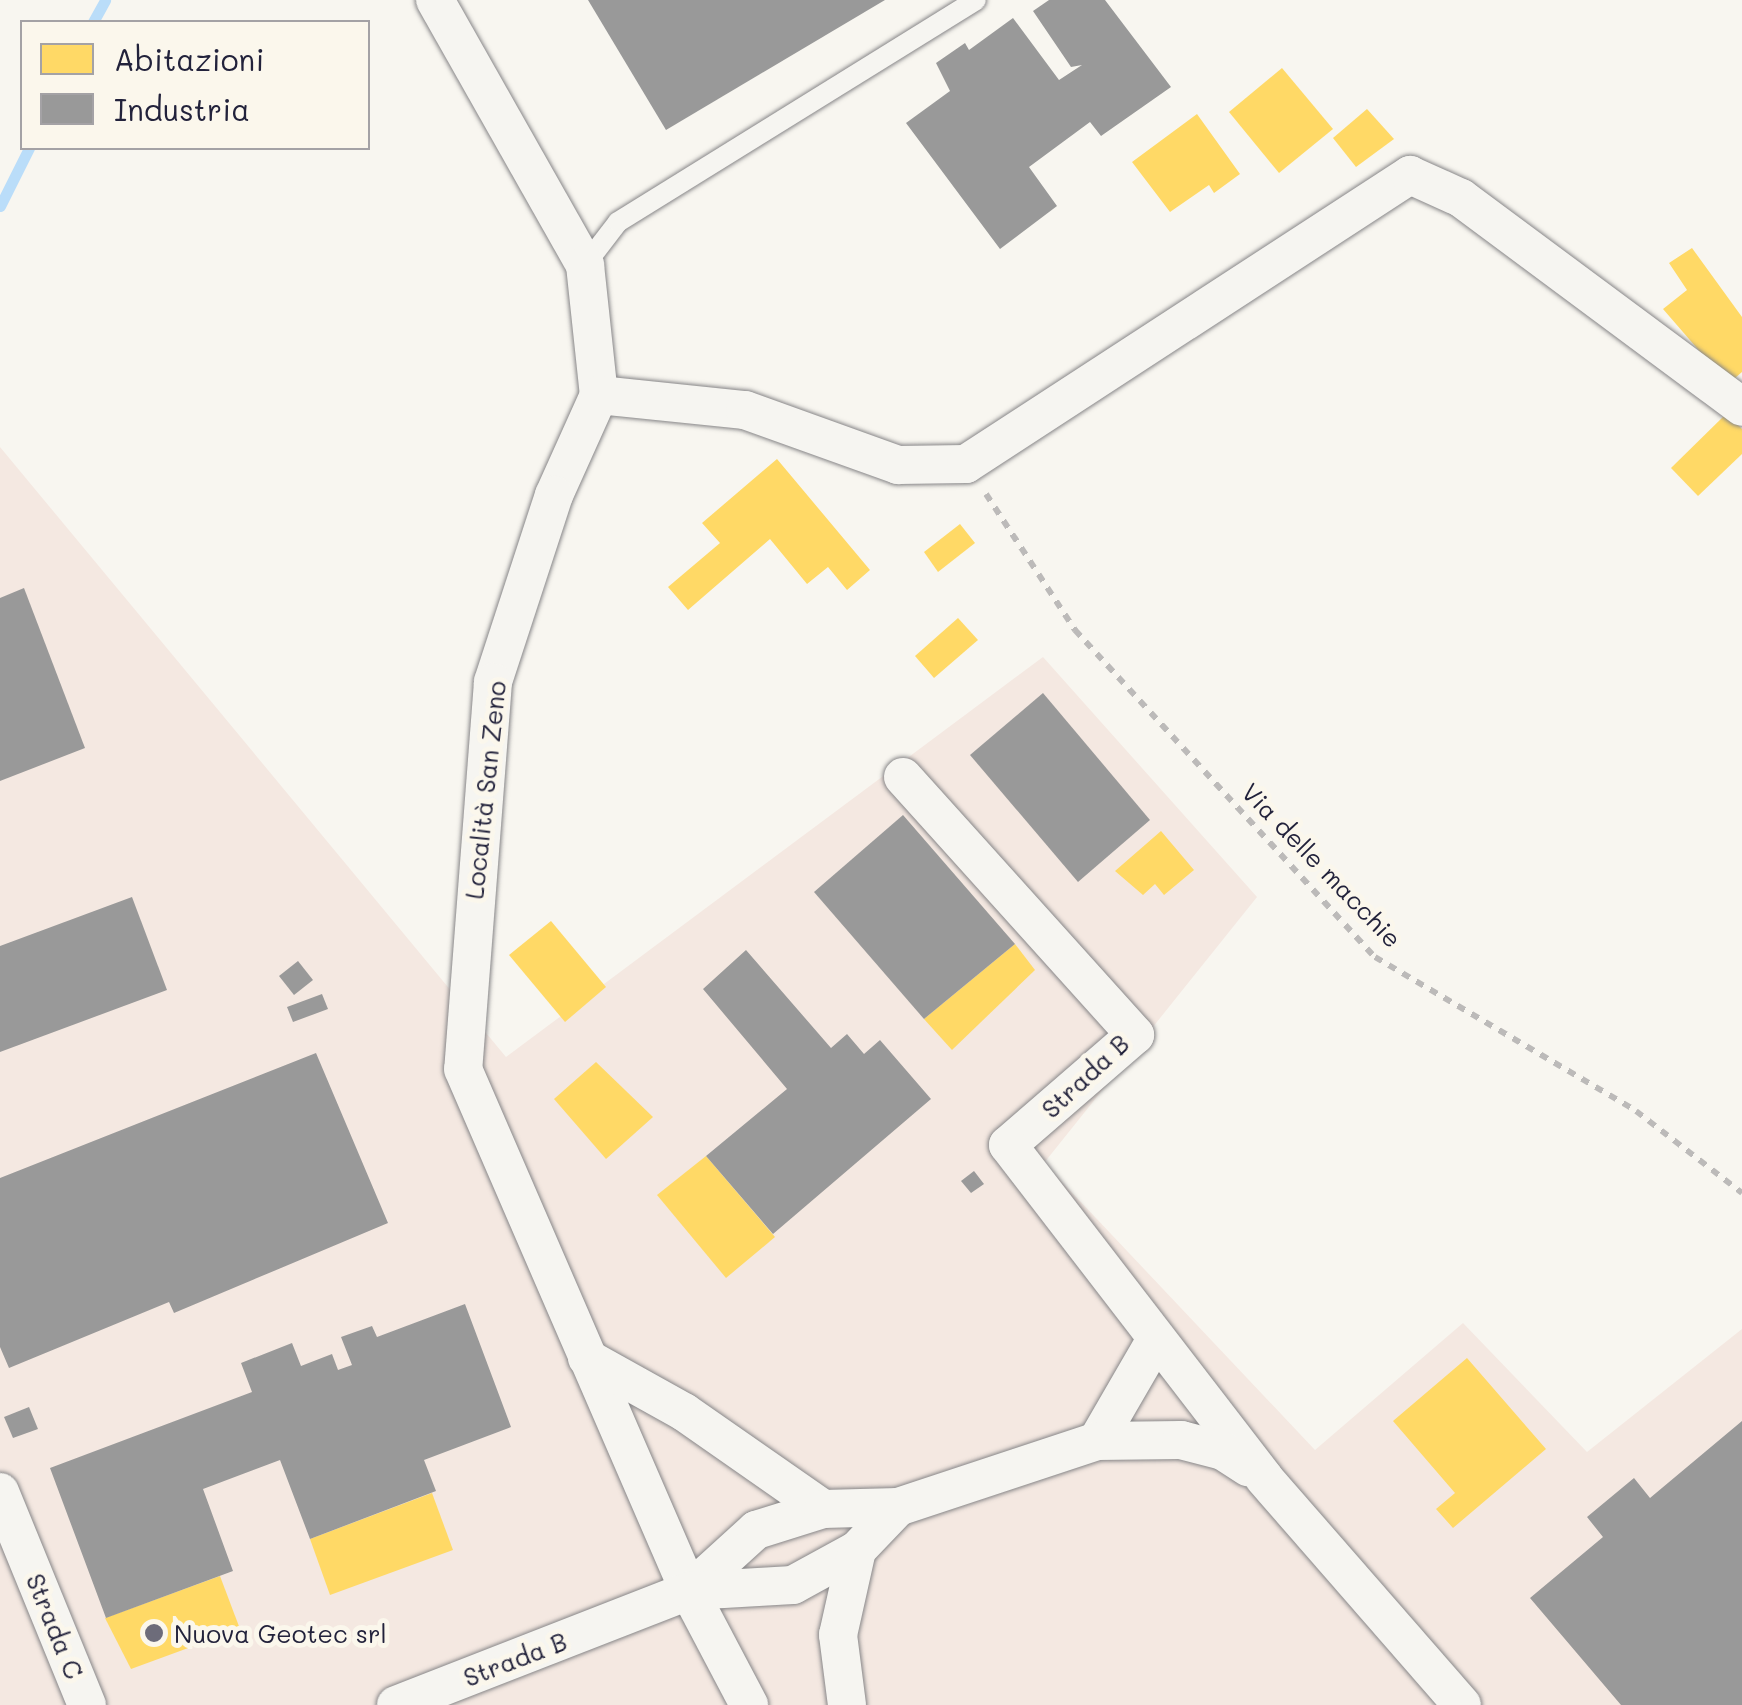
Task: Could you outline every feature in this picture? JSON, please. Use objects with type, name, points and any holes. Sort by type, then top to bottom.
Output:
[{"type":"street","points":[[435,0],[585,265],[599,395],[745,410],[898,465],[966,464],[1410,175],[1461,198],[1742,407]]},
{"type":"street","name":"Località San Zeno","points":[[599,395],[554,495],[493,682],[463,1068],[689,1591],[749,1705]]},
{"type":"street","name":"Strada B","points":[[903,777],[1135,1035],[1008,1145],[1264,1478],[1462,1705]]},
{"type":"street","points":[[1098,1441],[1155,1341]]},
{"type":"street","points":[[586,1358],[684,1412],[823,1509]]},
{"type":"street","name":"Strada B","points":[[689,1591],[756,1530],[823,1509],[898,1508],[1098,1441],[1181,1440],[1223,1450],[1264,1478]]},
{"type":"street","name":"Strada C","points":[[0,1492],[87,1705]]},
{"type":"street","name":"Strada B","points":[[396,1705],[689,1591],[793,1585],[857,1550],[898,1508]]},
{"type":"street","points":[[847,1705],[838,1635],[857,1550]]},
{"type":"lane","points":[[585,265],[618,222],[976,0]]},
{"type":"path","name":"Via delle macchie","points":[[966,464],[1076,630],[1375,957],[1636,1111],[1742,1193]]},
{"type":"shaded area","points":[[0,447],[506,1057],[1043,657],[1257,897],[1044,1163],[1315,1450],[1463,1323],[1587,1452],[1742,1329],[1742,1705],[0,1705]]},
{"type":"building: Abitazioni","points":[[1282,68],[1333,129],[1279,173],[1229,112]]},
{"type":"building: Abitazioni","points":[[1367,109],[1394,139],[1356,167],[1333,138]]},
{"type":"building: Abitazioni","points":[[1197,114],[1240,174],[1214,193],[1209,185],[1170,212],[1132,162]]},
{"type":"building: Abitazioni","points":[[1692,248],[1742,317],[1742,372],[1728,384],[1663,309],[1687,290],[1669,263]]},
{"type":"building: Abitazioni","points":[[1727,413],[1742,429],[1742,454],[1698,496],[1671,468]]},
{"type":"building: Abitazioni","points":[[777,459],[870,570],[847,590],[828,567],[807,584],[770,539],[688,610],[668,587],[720,543],[702,523]]},
{"type":"building: Abitazioni","points":[[960,524],[975,543],[938,572],[924,552]]},
{"type":"building: Abitazioni","points":[[958,618],[978,640],[934,678],[915,656]]},
{"type":"building: Abitazioni","points":[[1161,831],[1194,870],[1164,895],[1155,884],[1143,895],[1115,871]]},
{"type":"building: Abitazioni","points":[[551,921],[606,987],[565,1022],[509,955]]},
{"type":"building: Abitazioni","points":[[1015,944],[1035,970],[952,1050],[924,1019]]},
{"type":"building: Abitazioni","points":[[596,1062],[653,1117],[606,1159],[554,1099]]},
{"type":"building: Abitazioni","points":[[706,1156],[775,1237],[726,1278],[657,1195]]},
{"type":"building: Abitazioni","points":[[1467,1358],[1546,1449],[1453,1528],[1436,1509],[1455,1493],[1393,1421]]},
{"type":"building: Abitazioni","points":[[432,1493],[453,1550],[330,1595],[310,1539]]},
{"type":"building: Abitazioni","points":[[220,1576],[240,1629],[131,1669],[105,1618]]},
{"type":"building: Industria","points":[[588,0],[885,0],[666,130]]},
{"type":"building: Industria","points":[[1049,0],[1105,0],[1171,87],[1101,136],[1090,122],[1029,167],[1057,206],[1000,249],[906,123],[950,91],[936,63],[965,43],[969,50],[1013,18],[1059,80],[1082,65],[1071,67],[1033,11]]},
{"type":"building: Industria","points":[[24,588],[85,748],[0,781],[0,598]]},
{"type":"building: Industria","points":[[1043,693],[1150,820],[1078,882],[970,755]]},
{"type":"building: Industria","points":[[903,815],[1015,944],[924,1019],[814,892]]},
{"type":"building: Industria","points":[[132,897],[167,990],[0,1052],[0,946]]},
{"type":"building: Industria","points":[[746,950],[831,1048],[847,1034],[864,1054],[880,1040],[931,1099],[773,1234],[706,1156],[787,1089],[703,989]]},
{"type":"building: Industria","points":[[298,961],[313,980],[294,995],[279,976]]},
{"type":"building: Industria","points":[[322,994],[328,1009],[293,1022],[287,1007]]},
{"type":"building: Industria","points":[[316,1053],[388,1223],[174,1313],[169,1302],[9,1368],[0,1347],[0,1178]]},
{"type":"building: Industria","points":[[974,1171],[984,1184],[971,1193],[961,1181]]},
{"type":"building: Industria","points":[[465,1304],[511,1427],[424,1460],[436,1491],[310,1539],[280,1460],[203,1489],[233,1571],[106,1618],[50,1468],[252,1392],[241,1363],[292,1343],[301,1366],[332,1354],[338,1370],[352,1365],[341,1337],[372,1326],[377,1337]]},
{"type":"building: Industria","points":[[29,1407],[38,1429],[13,1438],[4,1417]]},
{"type":"building: Industria","points":[[1742,1421],[1742,1705],[1621,1705],[1530,1598],[1603,1537],[1587,1517],[1634,1478],[1650,1498]]},
{"type":"waterway","points":[[94,20],[105,0]]},
{"type":"waterway","points":[[0,206],[28,150]]},
{"type":"place","name":"Nuova Geotec srl","points":[[154,1633]]}]
